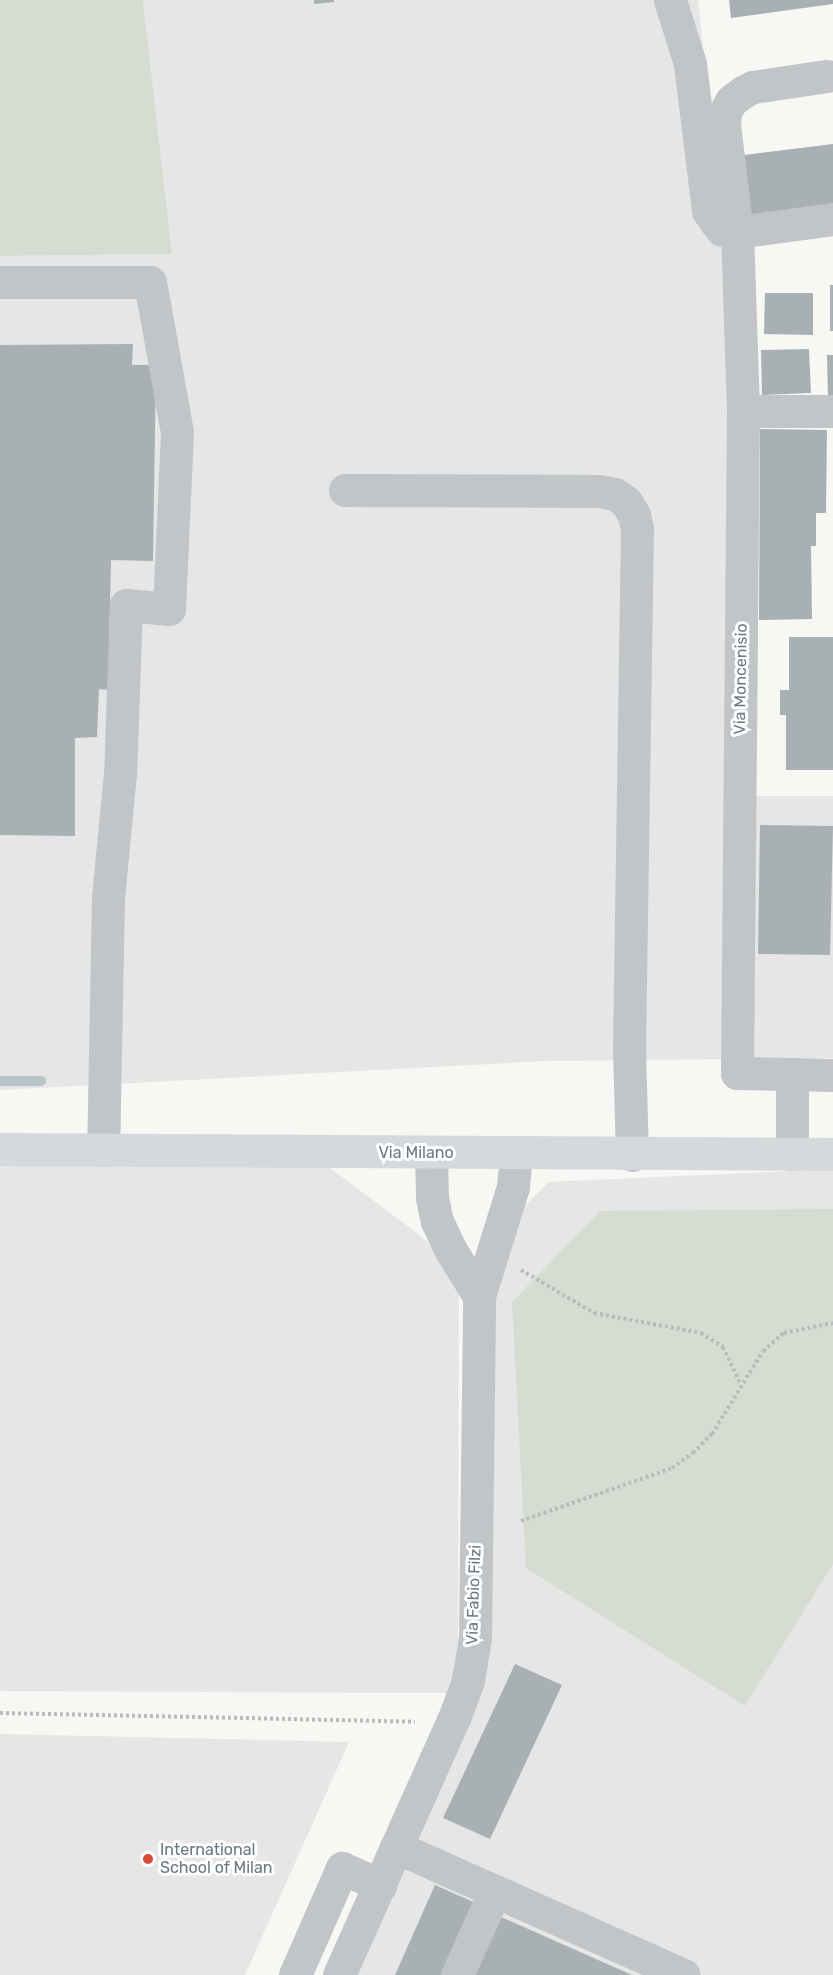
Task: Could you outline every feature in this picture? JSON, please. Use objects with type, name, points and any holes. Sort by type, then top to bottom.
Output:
[{"type":"main road","name":"Via Milano","points":[[0,1149],[431,1154],[833,1154]]},
{"type":"street","points":[[670,0],[690,64],[708,211],[722,230],[736,232],[833,219]]},
{"type":"street","name":"Via Moncenisio","points":[[792,1074],[737,1073],[743,411],[736,232],[724,123],[725,112],[731,100],[753,87],[826,76]]},
{"type":"street","points":[[0,282],[150,282],[177,432],[169,609],[126,605],[120,774],[108,897],[103,1150]]},
{"type":"street","points":[[743,411],[833,411]]},
{"type":"street","points":[[345,490],[599,491],[620,498],[634,515],[637,552],[628,1049],[632,1155]]},
{"type":"street","points":[[792,1154],[792,1074],[833,1075]]},
{"type":"street","points":[[431,1154],[432,1198],[437,1221],[450,1249],[479,1296]]},
{"type":"street","name":"Via Fabio Filzi","points":[[339,1975],[455,1716],[468,1680],[475,1638],[479,1296],[513,1187],[516,1154]]},
{"type":"street","points":[[396,1847],[684,1975]]},
{"type":"street","points":[[295,1975],[342,1868],[380,1885]]},
{"type":"street","points":[[457,1975],[495,1891]]},
{"type":"path","points":[[519,1269],[594,1313],[701,1333],[723,1347],[741,1386]]},
{"type":"path","points":[[520,1521],[672,1468],[693,1453],[712,1434],[763,1351],[784,1333],[833,1323]]},
{"type":"path","points":[[0,1713],[397,1720],[421,1723]]},
{"type":"shaded area","points":[[0,0],[143,0],[172,254],[0,256]]},
{"type":"shaded area","points":[[143,0],[698,0],[727,264],[734,796],[833,796],[833,1058],[546,1061],[0,1090],[0,256],[172,254]]},
{"type":"shaded area","points":[[0,1152],[310,1153],[417,1233],[459,1269],[458,1661],[447,1693],[0,1691]]},
{"type":"shaded area","points":[[833,1169],[833,1975],[338,1975],[469,1663],[471,1269],[510,1220],[549,1182]]},
{"type":"shaded area","points":[[833,1209],[833,1564],[745,1706],[526,1568],[512,1302],[600,1211]]},
{"type":"shaded area","name":"International School of Milan","points":[[0,1734],[349,1742],[245,1975],[0,1975]]},
{"type":"building","points":[[314,0],[334,0],[334,2],[314,4]]},
{"type":"building","points":[[729,0],[833,0],[833,4],[731,18]]},
{"type":"building","points":[[833,144],[833,208],[751,218],[744,155]]},
{"type":"building","points":[[830,285],[833,285],[833,331],[830,331]]},
{"type":"building","points":[[765,293],[813,293],[813,335],[764,334]]},
{"type":"building","points":[[133,344],[132,365],[156,365],[153,561],[111,560],[108,690],[99,689],[97,737],[75,738],[75,836],[0,835],[0,345]]},
{"type":"building","points":[[809,349],[811,393],[762,395],[761,350]]},
{"type":"building","points":[[827,355],[833,355],[833,399],[828,399]]},
{"type":"building","points":[[760,429],[827,430],[826,513],[816,513],[816,546],[811,546],[812,619],[759,620]]},
{"type":"building","points":[[789,637],[833,637],[833,770],[786,770],[786,715],[780,715],[780,690],[789,690]]},
{"type":"building","points":[[760,825],[833,826],[830,955],[758,954]]},
{"type":"building","points":[[515,1664],[562,1685],[490,1839],[443,1818]]},
{"type":"building","points":[[435,1885],[478,1904],[446,1975],[395,1975]]},
{"type":"building","points":[[492,1913],[632,1975],[464,1975]]},
{"type":"waterway","points":[[0,1081],[41,1081]]},
{"type":"place","name":"International School of Milan","points":[[148,1859]]}]
